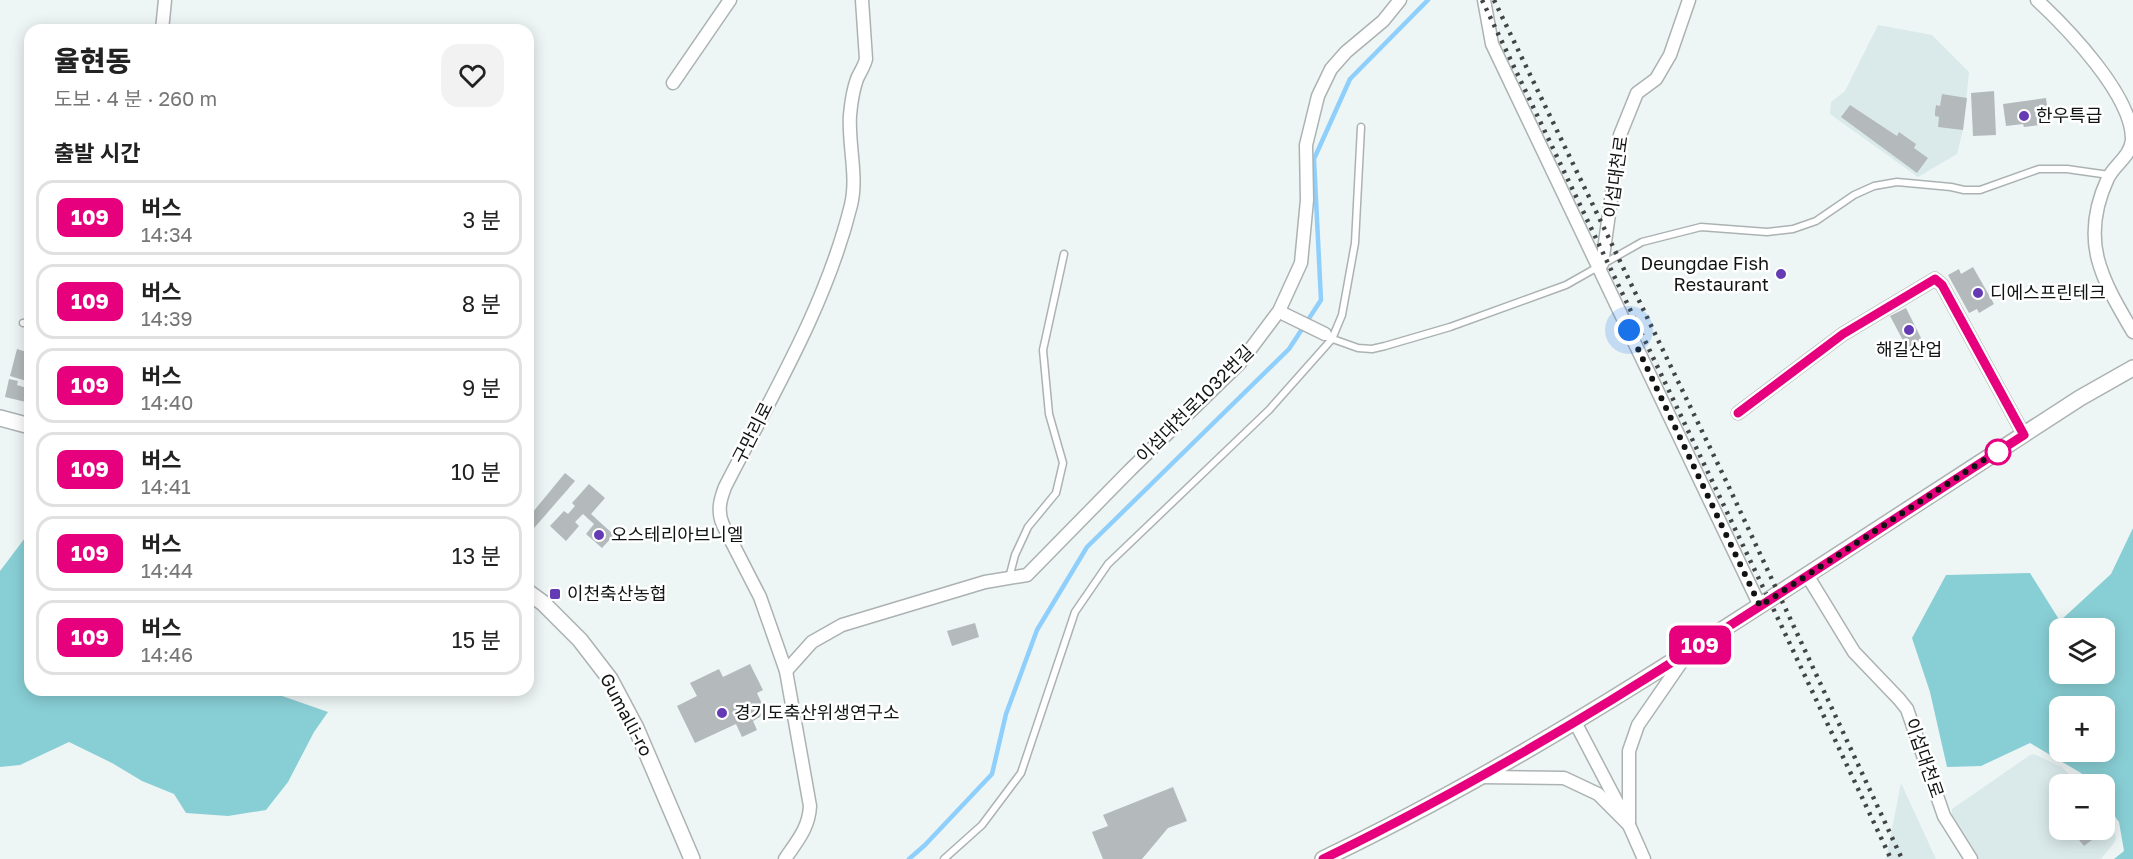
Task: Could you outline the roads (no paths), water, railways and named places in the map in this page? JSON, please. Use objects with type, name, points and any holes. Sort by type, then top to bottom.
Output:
[{"type":"street","points":[[163,24],[165,0]]},
{"type":"street","points":[[674,83],[730,0]]},
{"type":"street","name":"구만리로","points":[[784,859],[805,830],[810,806],[786,671],[760,597],[719,517],[719,506],[725,487],[818,305],[834,265],[854,189],[850,116],[857,79],[864,68],[866,59],[861,0]]},
{"type":"street","name":"이섭대천로1032번길","points":[[786,671],[812,642],[842,625],[986,582],[1027,575],[1240,363],[1279,311],[1301,263],[1307,200],[1306,145],[1318,96],[1331,69],[1383,21],[1400,0]]},
{"type":"street","points":[[1484,0],[1492,44],[1600,266],[1760,606]]},
{"type":"street","name":"이섭대천로","points":[[1600,266],[1620,135],[1637,93],[1656,79],[1670,55],[1689,0]]},
{"type":"street","points":[[2037,0],[2095,60],[2117,92],[2131,127],[2131,152],[2109,175],[2100,196],[2095,248],[2103,275],[2133,332]]},
{"type":"street","points":[[1738,413],[1843,334],[1935,279],[1947,293],[2024,435]]},
{"type":"street","points":[[1284,314],[1329,337]]},
{"type":"street","points":[[1323,859],[1481,777],[1575,722],[1689,652],[2080,399],[2133,368]]},
{"type":"street","points":[[0,418],[24,424]]},
{"type":"street","name":"이섭대천로","points":[[1807,575],[1854,652],[1907,709],[1944,816],[1971,859]]},
{"type":"street","name":"Gumalli-ro","points":[[534,596],[580,640],[610,679],[636,729],[692,859]]},
{"type":"street","points":[[1629,825],[1629,751],[1638,725],[1689,652]]},
{"type":"street","points":[[1575,722],[1629,825],[1644,859]]},
{"type":"street","points":[[1481,777],[1564,778],[1598,794],[1629,825]]},
{"type":"lane","points":[[944,859],[982,825],[1021,773],[1075,612],[1108,564],[1269,410],[1329,337],[1342,315],[1355,243],[1361,127]]},
{"type":"lane","points":[[1329,337],[1358,348],[1372,349],[1385,346],[1450,327],[1566,285],[1641,242],[1701,227],[1767,232],[1793,229],[1816,221],[1854,195],[1874,186],[1897,182],[1980,190],[2039,170],[2067,169],[2109,175]]},
{"type":"lane","points":[[1009,578],[1015,555],[1028,527],[1056,493],[1063,463],[1049,414],[1043,350],[1064,254]]},
{"type":"waterway","points":[[909,859],[992,774],[1006,714],[1037,630],[1087,547],[1289,349],[1321,300],[1314,159],[1350,79],[1428,0]]},
{"type":"railway","points":[[1482,0],[1891,859]]},
{"type":"railway","points":[[1494,0],[1728,485],[1902,859]]},
{"type":"place","name":"한우특급","points":[[2024,116]]},
{"type":"place","name":"Deungdae Fish Restaurant","points":[[1781,274]]},
{"type":"place","name":"디에스프린테크","points":[[1978,293]]},
{"type":"place","name":"해길산업","points":[[1909,330]]},
{"type":"place","name":"오스테리아브니엘","points":[[599,535]]},
{"type":"place","name":"이천축산농협","points":[[555,594]]},
{"type":"place","name":"경기도축산위생연구소","points":[[722,713]]}]
